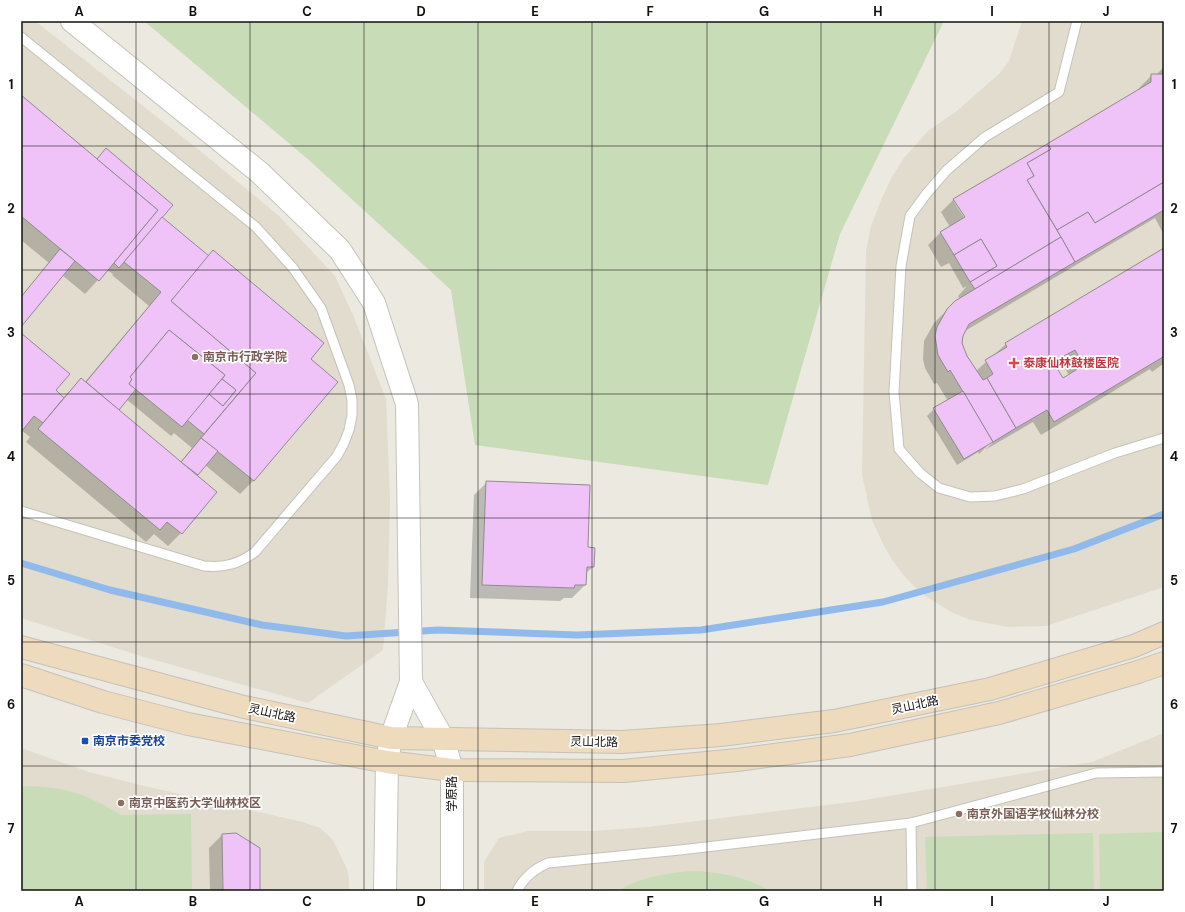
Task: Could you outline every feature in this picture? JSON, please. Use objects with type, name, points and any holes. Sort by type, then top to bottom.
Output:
[{"type":"main road","name":"灵山北路","points":[[21,647],[244,707],[391,738],[622,742],[721,736],[834,721],[990,689],[1134,646],[1164,633]]},
{"type":"main road","points":[[21,675],[103,702],[188,724],[387,762],[452,770],[623,771],[737,760],[850,745],[999,713],[1164,663]]},
{"type":"street","name":"学原路","points":[[72,21],[259,172],[340,250],[374,304],[407,404],[411,682],[391,738],[387,762],[385,891]]},
{"type":"street","name":"学原路","points":[[411,682],[443,739],[452,770],[452,891]]},
{"type":"lane","points":[[1077,21],[1059,92],[985,137],[947,170],[927,192],[910,216],[901,266],[894,392],[899,449],[920,473],[939,488],[970,497],[995,496],[1023,489],[1114,453],[1164,438]]},
{"type":"lane","points":[[21,37],[256,227],[293,268],[321,308],[349,385],[352,408],[349,430],[337,456],[255,552],[246,559],[236,563],[225,566],[204,566],[21,512]]},
{"type":"lane","points":[[517,891],[526,877],[536,868],[548,863],[680,850],[911,823],[1096,773],[1164,772]]},
{"type":"lane","points":[[911,823],[912,891]]},
{"type":"shaded area","name":"南京市行政学院","points":[[21,21],[35,21],[204,154],[279,216],[335,276],[353,315],[386,399],[390,499],[388,584],[383,650],[308,703],[144,657],[21,618]]},
{"type":"shaded area","name":"泰康仙林鼓楼医院","points":[[1022,21],[1164,21],[1164,587],[1046,626],[1008,627],[971,620],[953,613],[922,594],[905,577],[893,561],[872,520],[862,475],[866,251],[871,226],[881,200],[892,177],[904,158],[928,131],[958,110],[1000,73],[1009,61]]},
{"type":"shaded area","name":"南京外国语学校仙林分校","points":[[1164,733],[1164,891],[484,891],[484,862],[499,838],[528,831],[593,831],[648,827],[859,801],[1092,762]]},
{"type":"shaded area","name":"南京中医药大学仙林校区","points":[[21,748],[89,772],[303,822],[320,828],[333,840],[347,869],[349,891],[21,891]]},
{"type":"green space","points":[[144,21],[944,21],[840,234],[768,485],[475,445],[451,290],[310,161]]},
{"type":"green space","points":[[26,786],[66,790],[85,796],[121,815],[191,814],[192,891],[21,891],[21,787]]},
{"type":"green space","points":[[1164,832],[1164,891],[1100,891],[1099,834]]},
{"type":"green space","points":[[1093,833],[1094,891],[927,891],[925,837]]},
{"type":"green space","points":[[691,871],[732,876],[752,882],[771,891],[617,891],[643,879]]},
{"type":"building","points":[[1164,66],[1164,182],[1095,223],[1088,212],[1057,230],[1027,180],[1034,176],[1027,163],[1051,149],[1047,144],[1151,82],[1151,74],[1163,74]]},
{"type":"building","points":[[21,95],[158,210],[99,281],[21,216]]},
{"type":"building","points":[[1047,144],[1051,149],[1027,163],[1034,176],[1027,180],[1061,237],[975,289],[970,282],[997,266],[981,239],[954,255],[940,232],[965,217],[953,199]]},
{"type":"building","points":[[106,148],[173,205],[119,268],[114,263],[158,210],[97,159]]},
{"type":"building","points":[[1164,182],[1164,210],[1075,262],[1057,230],[1088,212],[1095,223]]},
{"type":"building","points":[[162,217],[209,256],[171,301],[256,373],[204,434],[187,420],[209,394],[223,406],[236,390],[222,379],[225,375],[169,330],[130,377],[132,379],[129,384],[136,389],[119,410],[86,382],[161,292],[124,262]]},
{"type":"building","points":[[1061,237],[1075,262],[969,324],[963,336],[962,343],[967,356],[983,380],[987,378],[1016,428],[993,442],[950,370],[948,372],[938,355],[935,336],[937,327],[947,309],[955,301]]},
{"type":"building","points":[[981,239],[997,266],[970,282],[954,255]]},
{"type":"building","points":[[1164,248],[1164,358],[1163,357],[1054,422],[1047,410],[1016,428],[987,378],[993,374],[985,360],[1007,347],[1005,343]],"holes":[[[1075,350],[1084,365],[1063,378],[1053,362]]]},
{"type":"building","points":[[60,249],[75,261],[21,327],[21,297]]},
{"type":"building","points":[[213,250],[324,343],[311,359],[338,382],[254,481],[201,438],[256,373],[171,301]]},
{"type":"building","points":[[169,330],[225,375],[182,427],[129,384],[132,379],[130,377]]},
{"type":"building","points":[[21,333],[70,374],[56,390],[64,398],[43,423],[34,416],[21,432]]},
{"type":"building","points":[[81,378],[217,492],[182,534],[167,522],[160,530],[38,429]]},
{"type":"building","points":[[222,379],[236,390],[223,406],[209,394]]},
{"type":"building","points":[[963,391],[993,442],[964,459],[933,408]]},
{"type":"building","points":[[201,438],[218,451],[198,475],[181,462]]},
{"type":"building","points":[[486,481],[590,485],[588,547],[595,548],[594,567],[587,567],[586,585],[575,585],[574,588],[482,585]]},
{"type":"building","points":[[236,833],[260,848],[260,891],[223,891],[222,834]]},
{"type":"waterway","points":[[21,563],[110,590],[262,625],[346,636],[438,630],[577,635],[701,630],[883,602],[1074,549],[1164,514]]},
{"type":"place","name":"南京市行政学院","points":[[195,357]]},
{"type":"place","name":"泰康仙林鼓楼医院","points":[[1014,363]]},
{"type":"place","name":"南京市委党校","points":[[85,741]]},
{"type":"place","name":"南京中医药大学仙林校区","points":[[121,803]]},
{"type":"place","name":"南京外国语学校仙林分校","points":[[959,814]]}]
